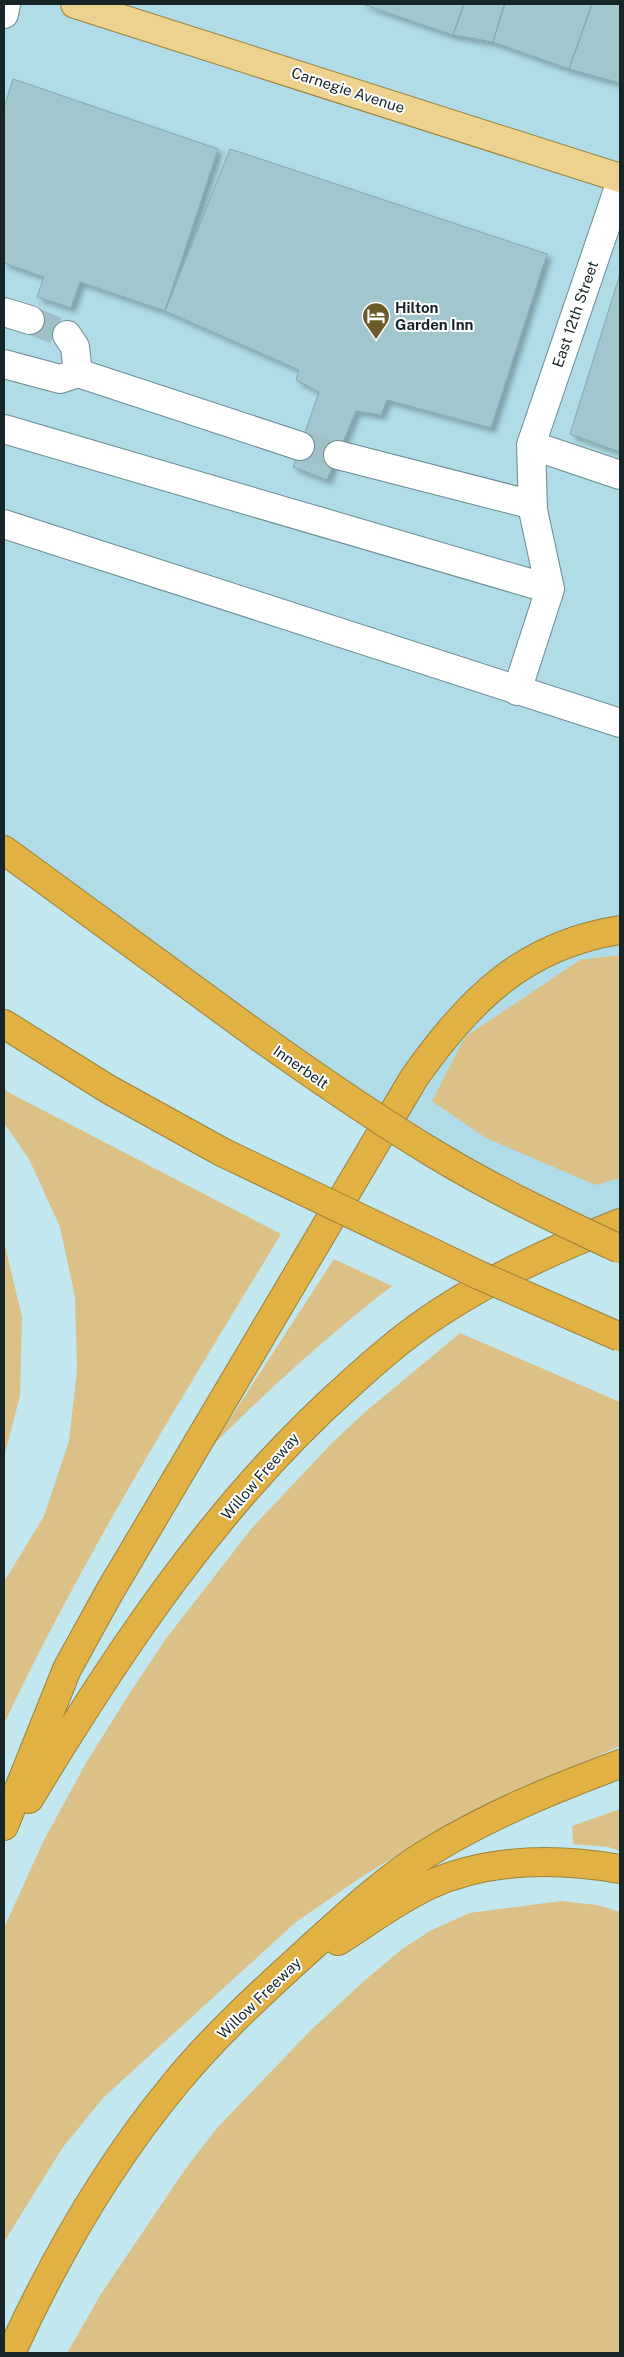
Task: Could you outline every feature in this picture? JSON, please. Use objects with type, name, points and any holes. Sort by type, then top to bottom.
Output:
[{"type":"highway","name":"Innerbelt","points":[[4,850],[258,1036],[371,1114],[439,1157],[496,1189],[620,1249]]},
{"type":"highway","points":[[4,1826],[67,1669],[110,1591],[414,1078],[455,1023],[504,976],[533,959],[568,944],[620,930]]},
{"type":"highway","points":[[4,1024],[108,1089],[222,1152],[472,1272],[620,1337]]},
{"type":"highway","name":"Willow Freeway","points":[[4,1840],[91,1696],[176,1578],[260,1471],[311,1419],[368,1368],[423,1324],[470,1293],[525,1264],[620,1223]]},
{"type":"highway","name":"Willow Freeway","points":[[11,2353],[64,2244],[96,2192],[135,2135],[175,2083],[268,1987],[381,1884],[425,1855],[515,1806],[620,1764]]},
{"type":"highway","points":[[268,1987],[395,1904],[430,1885],[467,1872],[509,1864],[548,1861],[584,1863],[620,1869]]},
{"type":"main road","name":"Carnegie Avenue","points":[[74,4],[131,12],[620,178]]},
{"type":"street","points":[[4,14],[6,4]]},
{"type":"street","name":"East 12th Street","points":[[531,445],[620,184]]},
{"type":"street","points":[[4,312],[30,320]]},
{"type":"street","points":[[67,335],[76,347],[78,373]]},
{"type":"street","points":[[4,364],[60,379],[78,373],[300,446]]},
{"type":"street","points":[[4,429],[550,589]]},
{"type":"street","points":[[517,691],[550,589],[533,505],[531,445],[620,475]]},
{"type":"street","points":[[338,455],[533,505]]},
{"type":"street","points":[[4,524],[620,723]]},
{"type":"shaded area","points":[[4,4],[620,4],[620,1223],[587,1236],[496,1189],[4,850]]},
{"type":"shaded area","points":[[620,955],[620,1178],[596,1185],[486,1138],[432,1101],[465,1037],[580,960]]},
{"type":"shaded area","points":[[4,1090],[281,1234],[101,1537],[67,1598],[4,1724],[4,1582],[44,1516],[69,1441],[77,1370],[75,1297],[60,1227],[29,1159],[4,1123]]},
{"type":"shaded area","points":[[4,1242],[22,1317],[20,1396],[4,1457]]},
{"type":"shaded area","points":[[334,1259],[392,1286],[300,1362],[213,1445]]},
{"type":"shaded area","points":[[460,1333],[620,1402],[620,1746],[458,1818],[363,1876],[296,1922],[104,2097],[63,2147],[4,2242],[4,1928],[43,1842],[86,1763],[131,1691],[165,1640],[252,1528],[331,1444],[365,1412]]},
{"type":"shaded area","points":[[620,1809],[620,1851],[608,1847],[573,1844],[572,1826]]},
{"type":"shaded area","points":[[561,1901],[597,1905],[620,1912],[620,2353],[67,2353],[101,2294],[186,2168],[217,2128],[310,2031],[364,1981],[402,1949],[430,1931],[469,1913]]},
{"type":"building","points":[[362,4],[464,4],[453,35]]},
{"type":"building","points":[[464,4],[504,4],[493,42],[453,35]]},
{"type":"building","points":[[505,4],[592,4],[569,69],[493,42]]},
{"type":"building","points":[[592,4],[620,4],[620,83],[569,69]]},
{"type":"building","points":[[13,79],[218,149],[165,311],[80,282],[71,308],[37,297],[44,277],[4,263],[4,108]]},
{"type":"building","name":"Hilton Garden Inn","points":[[230,149],[547,254],[491,428],[387,400],[381,415],[356,411],[327,480],[293,467],[319,392],[296,380],[299,370],[165,311]]},
{"type":"building","points":[[620,274],[620,452],[570,434]]},
{"type":"tunnel","points":[[30,320],[67,335]]},
{"type":"tunnel","points":[[300,446],[338,455]]},
{"type":"place","name":"Hilton Garden Inn","points":[[376,340]]}]
